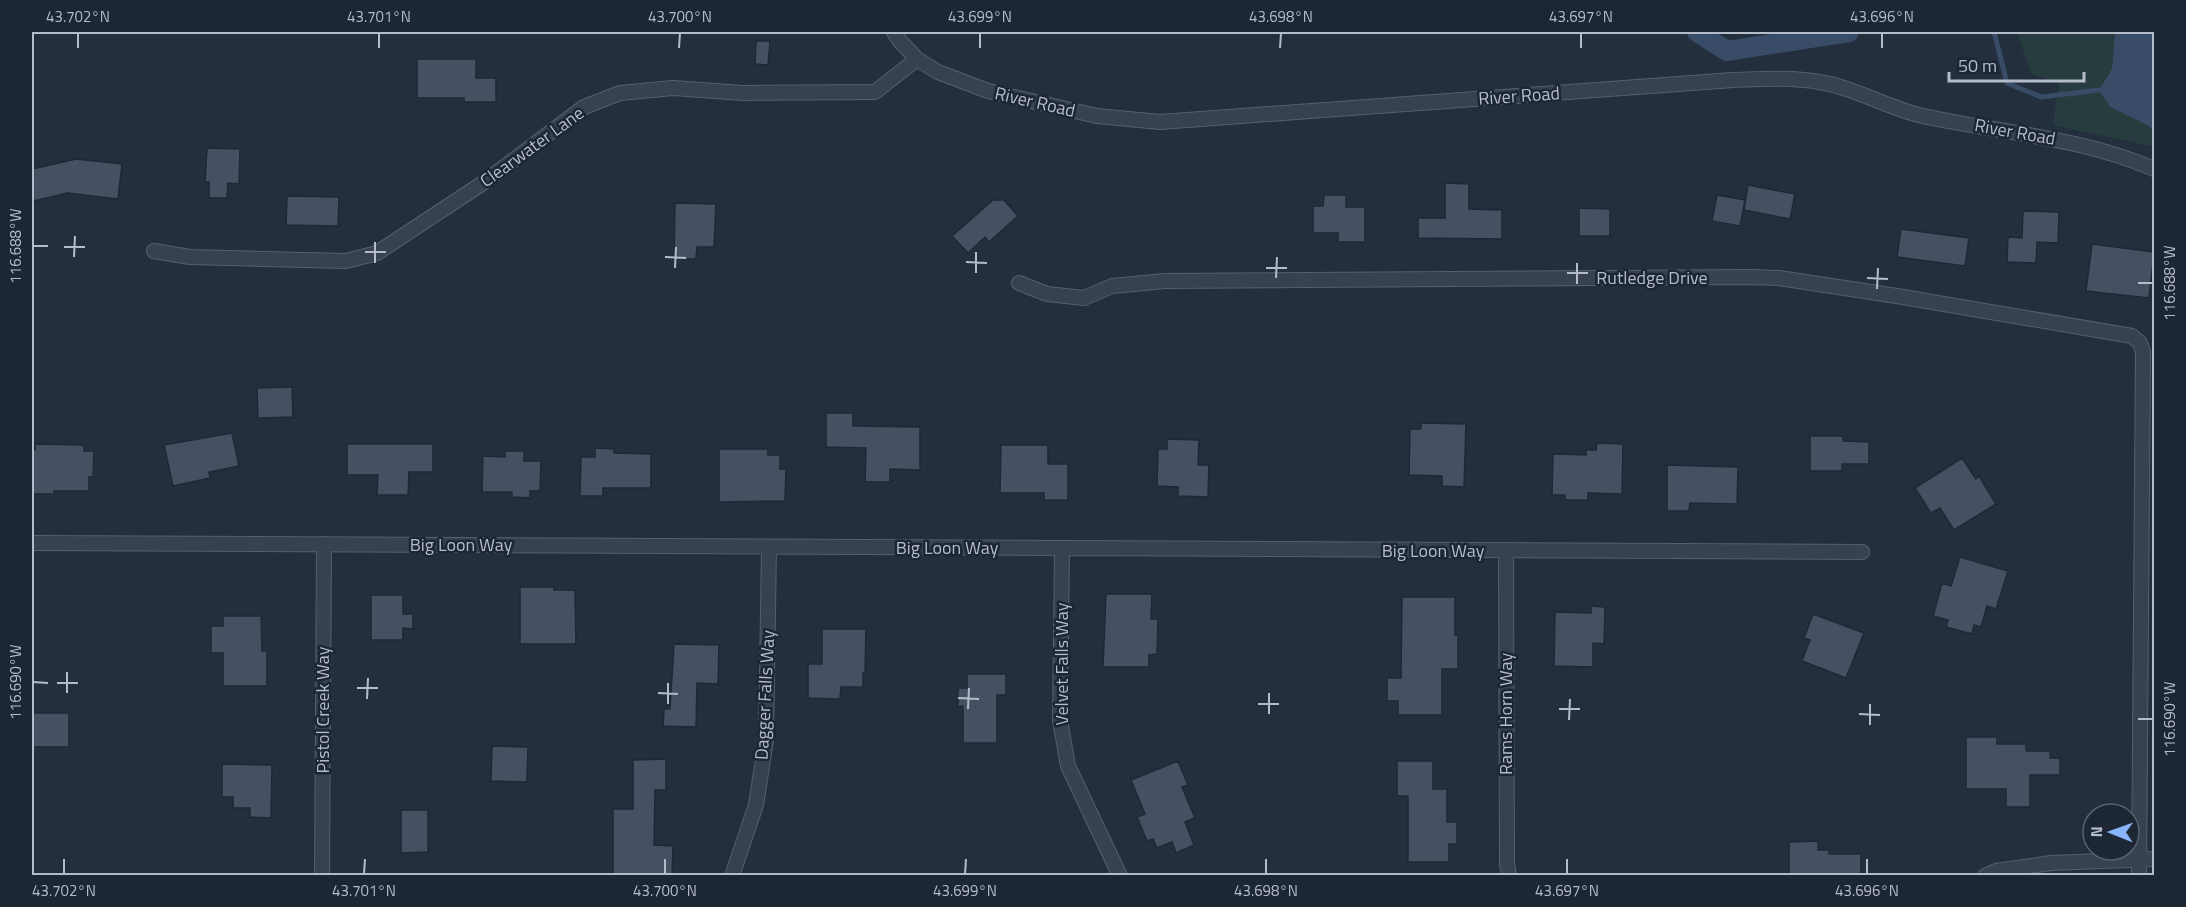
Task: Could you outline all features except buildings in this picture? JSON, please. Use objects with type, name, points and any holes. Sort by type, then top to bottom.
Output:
[{"type":"street","name":"River Road","points":[[894,32],[917,59],[938,72],[988,91],[1097,116],[1160,122],[1776,78],[1819,82],[1849,89],[1921,115],[2073,142],[2124,156],[2154,168]]},
{"type":"street","name":"Clearwater Lane","points":[[154,251],[190,256],[346,261],[377,253],[483,183],[584,107],[620,93],[673,88],[743,93],[875,92],[917,59]]},
{"type":"street","name":"Rutledge Drive","points":[[1019,283],[1047,294],[1084,298],[1112,286],[1165,281],[1404,278],[1779,278],[2132,336],[2140,342],[2143,352],[2147,607]]},
{"type":"street","name":"Big Loon Way","points":[[32,543],[1862,552]]},
{"type":"street","name":"Pistol Creek Way","points":[[322,876],[324,544]]},
{"type":"street","name":"Dagger Falls Way","points":[[732,876],[756,805],[766,740],[769,547]]},
{"type":"street","name":"Velvet Falls Way","points":[[1062,549],[1060,720],[1068,766],[1120,876]]},
{"type":"street","name":"Rams Horn Way","points":[[1506,551],[1507,863],[1509,876]]},
{"type":"street","points":[[2141,802],[2147,607]]},
{"type":"street","points":[[1985,876],[1996,871],[2051,863],[2081,862]]},
{"type":"green space","points":[[2017,32],[2115,32],[2112,69],[2154,132],[2154,147],[2053,125],[2059,83],[2031,74]]},
{"type":"water","points":[[2115,32],[2154,32],[2154,132],[2149,126],[2110,107],[2099,90],[2112,69]]},
{"type":"waterway","points":[[1697,32],[1727,51],[1849,32]]},
{"type":"waterway","points":[[1994,32],[2007,83],[2041,97],[2099,90]]}]
